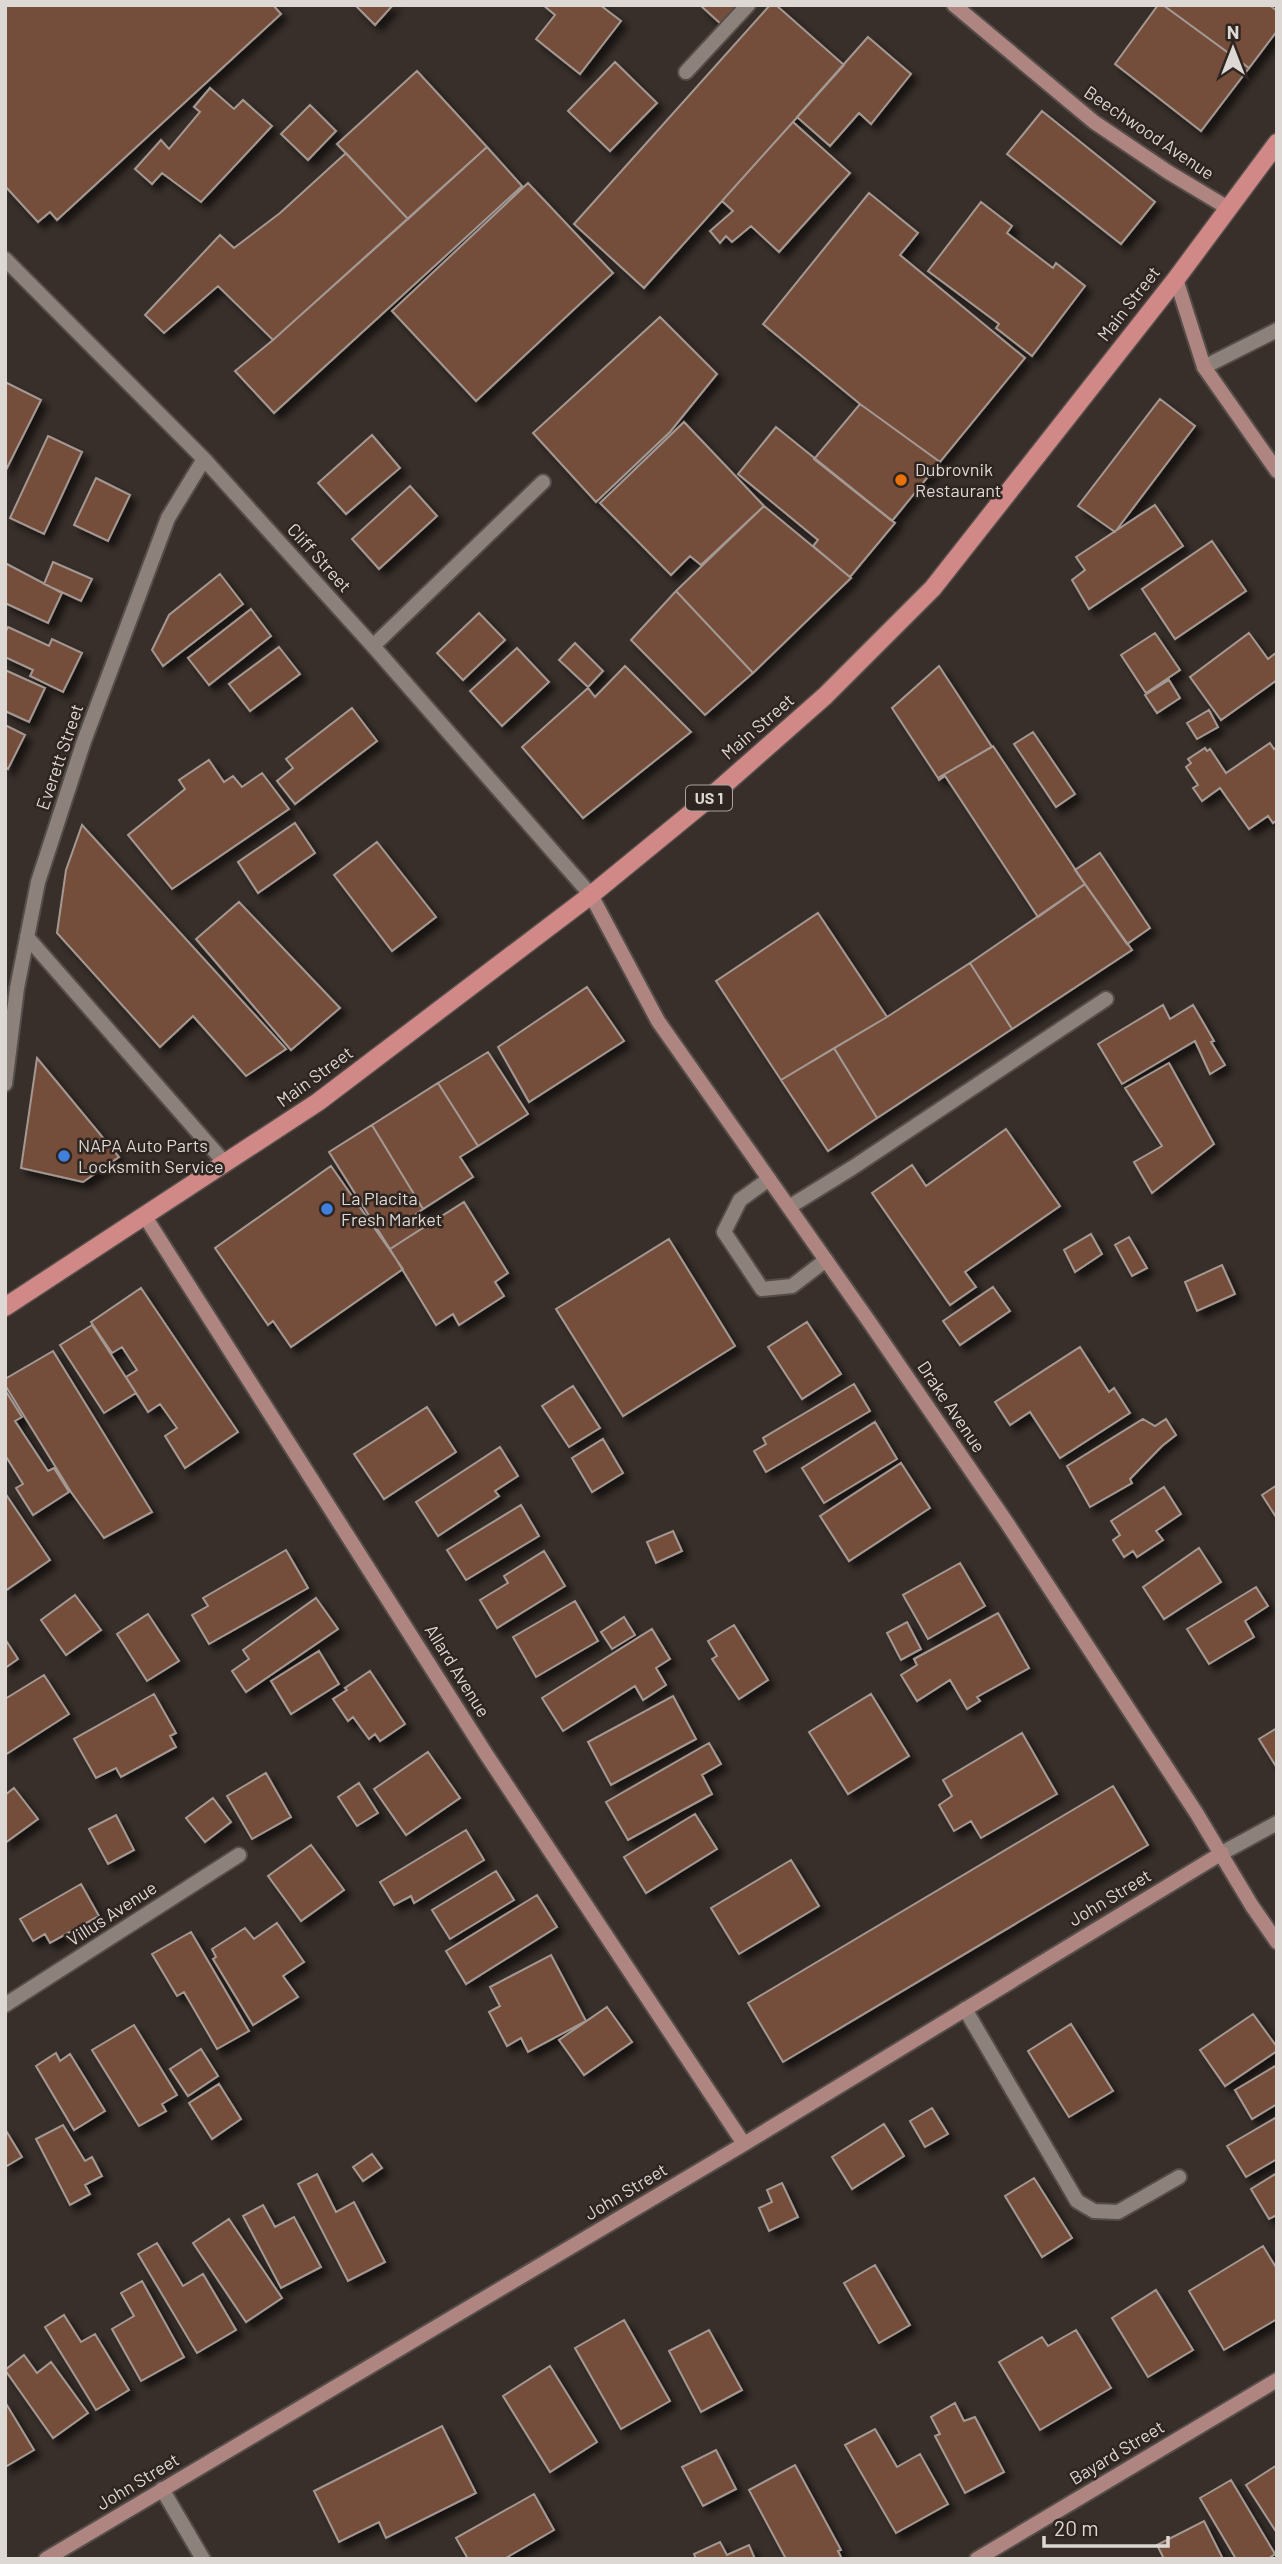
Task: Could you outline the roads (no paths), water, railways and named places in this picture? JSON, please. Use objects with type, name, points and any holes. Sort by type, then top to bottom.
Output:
[{"type":"main road","name":"Main Street","points":[[5,1307],[318,1102],[591,895],[707,800],[825,696],[933,588],[1176,279],[1277,143]]},
{"type":"street","points":[[686,72],[748,5]]},
{"type":"street","name":"Beechwood Avenue","points":[[954,5],[1094,122],[1168,172],[1228,208]]},
{"type":"street","name":"Cliff Street","points":[[5,259],[204,459],[373,646],[591,895]]},
{"type":"street","points":[[1176,279],[1204,367],[1277,471]]},
{"type":"street","points":[[1204,367],[1277,330]]},
{"type":"street","name":"Everett Street","points":[[5,1084],[17,988],[38,882],[84,741],[168,518],[204,459]]},
{"type":"street","points":[[373,646],[543,482]]},
{"type":"street","name":"Drake Avenue","points":[[591,895],[658,1021],[1007,1522],[1277,1942]]},
{"type":"street","points":[[27,937],[225,1163]]},
{"type":"street","points":[[789,1207],[1106,999]]},
{"type":"street","points":[[769,1179],[740,1200],[724,1232],[762,1289],[792,1286],[826,1260]]},
{"type":"street","name":"Allard Avenue","points":[[144,1214],[486,1754],[744,2144]]},
{"type":"street","points":[[1222,1853],[1277,1822]]},
{"type":"street","name":"John Street","points":[[50,2558],[744,2144],[1222,1853]]},
{"type":"street","name":"Villus Avenue","points":[[8,1998],[239,1855]]},
{"type":"street","points":[[965,2010],[1077,2201],[1094,2211],[1118,2212],[1179,2177]]},
{"type":"street","name":"Bayard Street","points":[[977,2559],[1277,2380]]},
{"type":"street","points":[[162,2489],[202,2558]]},
{"type":"place","name":"Dubrovnik Restaurant","points":[[901,480]]},
{"type":"place","name":"NAPA Auto Parts Locksmith Service","points":[[64,1156]]},
{"type":"place","name":"La Placita Fresh Market","points":[[327,1209]]}]
